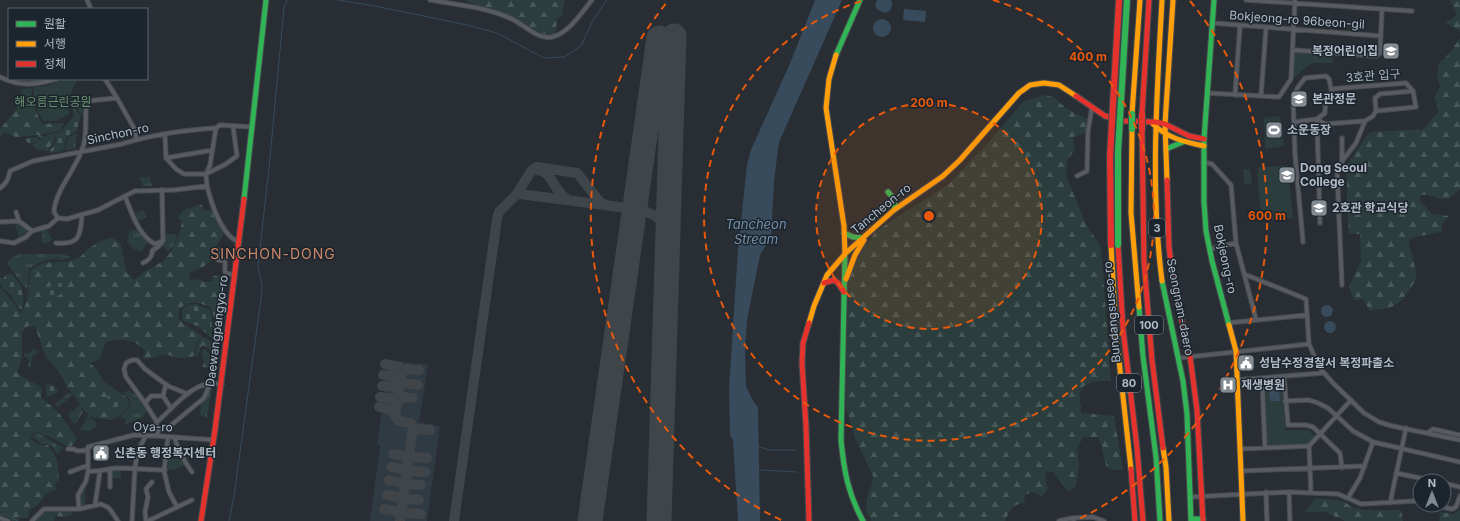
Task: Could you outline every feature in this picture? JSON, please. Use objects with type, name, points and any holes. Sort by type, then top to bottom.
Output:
[{"type":"main road","name":"Daewangpangyo-ro","points":[[201,521],[222,384],[240,242],[266,0]]},
{"type":"main road","points":[[860,0],[833,60],[826,96],[826,108],[844,229],[845,293],[841,408],[842,459],[847,489],[863,521]]},
{"type":"main road","name":"80","points":[[1115,245],[1110,157],[1119,0]]},
{"type":"main road","name":"80","points":[[1115,245],[1118,152],[1127,0]]},
{"type":"main road","name":"100","points":[[1140,0],[1132,114],[1131,213],[1143,356],[1156,457],[1160,521]]},
{"type":"main road","name":"100","points":[[1149,0],[1142,114],[1144,262],[1152,360],[1166,467],[1169,521]]},
{"type":"main road","name":"Seongnam-daero","points":[[1162,0],[1154,123],[1158,250],[1163,290],[1179,358],[1187,414],[1191,520]]},
{"type":"main road","name":"Seongnam-daero","points":[[1173,0],[1165,124],[1169,247],[1174,287],[1190,356],[1197,410],[1203,520]]},
{"type":"main road","name":"Bokjeong-ro","points":[[1214,0],[1204,139],[1204,209],[1206,230],[1212,261],[1236,351],[1243,521]]},
{"type":"main road","name":"Tancheon-ro","points":[[809,521],[802,355],[805,333],[826,275],[845,254],[894,210],[943,176],[960,160],[1018,92],[1030,85],[1044,83],[1059,85],[1105,116],[1124,121],[1165,124],[1189,136],[1204,139]]},
{"type":"main road","points":[[1154,123],[1166,133],[1183,142],[1204,146]]},
{"type":"main road","points":[[1166,149],[1183,142]]},
{"type":"main road","points":[[888,192],[895,197],[896,201],[894,210]]},
{"type":"main road","points":[[844,229],[853,237],[863,238]]},
{"type":"main road","points":[[845,282],[854,255],[873,229]]},
{"type":"main road","name":"Bundangsuseo-ro","points":[[1115,245],[1116,333],[1132,479],[1135,521]]},
{"type":"main road","name":"Bundangsuseo-ro","points":[[1115,245],[1137,448],[1142,521]]},
{"type":"main road","points":[[823,283],[828,280],[837,280],[845,293]]},
{"type":"main road","points":[[1191,520],[1203,520]]},
{"type":"street","points":[[430,0],[490,11],[513,19],[540,36],[550,37],[560,35],[569,27],[592,0]]},
{"type":"street","points":[[1246,0],[1295,2],[1412,11]]},
{"type":"street","points":[[1207,93],[1279,97],[1290,79],[1295,2]]},
{"type":"street","points":[[1293,50],[1376,56],[1380,53],[1382,9]]},
{"type":"street","name":"Bokjeong-ro 96beon-gil","points":[[1212,23],[1381,36]]},
{"type":"street","points":[[1236,95],[1240,26]]},
{"type":"street","points":[[1260,96],[1266,28]]},
{"type":"street","points":[[1295,122],[1317,119],[1325,113],[1327,98],[1332,93],[1329,79],[1326,76],[1313,76],[1305,78],[1293,96],[1295,154],[1303,242]]},
{"type":"street","points":[[0,77],[10,82],[24,85],[37,84],[52,80]]},
{"type":"street","points":[[106,80],[135,130],[136,140]]},
{"type":"street","name":"3호관 입구","points":[[1331,89],[1406,83],[1413,91]]},
{"type":"street","points":[[1342,285],[1337,171],[1339,165],[1356,143],[1366,121],[1376,110],[1416,107],[1413,91],[1380,94],[1375,98],[1376,110]]},
{"type":"street","points":[[58,218],[54,212],[56,201],[76,164],[85,137],[86,103],[89,100],[117,98]]},
{"type":"street","points":[[1077,176],[1087,171],[1088,131],[1092,107]]},
{"type":"street","points":[[1317,119],[1325,124],[1366,121]]},
{"type":"street","points":[[1317,119],[1320,223]]},
{"type":"street","name":"Sinchon-ro","points":[[0,188],[4,186],[10,171],[33,161],[136,140],[200,129],[216,128],[220,125],[252,127]]},
{"type":"street","points":[[165,135],[166,158],[176,170],[184,174],[206,174],[220,168],[237,156],[232,126]]},
{"type":"street","points":[[216,128],[210,165],[206,174],[207,186],[212,206],[223,229],[236,241],[240,242]]},
{"type":"street","points":[[1342,138],[1342,162]]},
{"type":"street","points":[[166,158],[212,151]]},
{"type":"street","points":[[1203,162],[1212,164],[1231,185],[1236,243],[1256,319]]},
{"type":"street","points":[[0,241],[14,243],[26,237],[32,231],[49,226],[58,218],[67,219],[105,207],[135,191],[207,186]]},
{"type":"street","points":[[143,263],[150,258],[152,251],[163,241],[162,190]]},
{"type":"street","points":[[209,194],[214,193]]},
{"type":"street","points":[[125,196],[134,220],[150,241],[155,244],[163,241]]},
{"type":"street","points":[[16,212],[19,221],[32,231]]},
{"type":"street","points":[[56,243],[67,244],[78,238],[80,234],[82,215]]},
{"type":"street","points":[[0,222],[19,221]]},
{"type":"street","points":[[1210,249],[1236,243]]},
{"type":"street","points":[[219,250],[218,260],[225,261],[225,272],[235,276]]},
{"type":"street","points":[[1244,274],[1306,299],[1309,344],[1319,367],[1323,373],[1364,413],[1379,422],[1392,426],[1460,440]]},
{"type":"street","points":[[1228,323],[1307,315]]},
{"type":"street","points":[[1179,358],[1309,344]]},
{"type":"street","points":[[188,394],[166,384],[148,372],[137,360],[132,360],[126,363],[124,369],[126,377],[157,422],[158,434],[204,398],[210,384]]},
{"type":"street","points":[[1237,380],[1323,373]]},
{"type":"street","points":[[1284,376],[1288,426],[1306,425],[1313,427],[1340,453],[1342,468]]},
{"type":"street","points":[[1262,378],[1265,448]]},
{"type":"street","points":[[166,384],[163,396],[171,408]]},
{"type":"street","points":[[157,422],[188,394],[201,386],[222,384]]},
{"type":"street","points":[[145,403],[151,396],[163,396]]},
{"type":"street","points":[[1285,401],[1309,400],[1318,403],[1328,408],[1353,431],[1374,442],[1460,462]]},
{"type":"street","points":[[1240,448],[1309,446],[1351,400]]},
{"type":"street","points":[[1390,503],[1406,428]]},
{"type":"street","points":[[1428,434],[1433,429],[1460,435]]},
{"type":"street","name":"Oya-ro","points":[[88,450],[88,447],[134,435],[158,434],[168,437],[214,440]]},
{"type":"street","points":[[132,521],[135,468],[138,451],[146,435]]},
{"type":"street","points":[[168,437],[164,470],[169,492],[177,507]]},
{"type":"street","points":[[174,437],[177,447],[192,472]]},
{"type":"street","points":[[1348,498],[1360,478],[1374,442]]},
{"type":"street","points":[[1309,446],[1311,493]]},
{"type":"street","points":[[68,449],[73,449],[78,452],[88,450],[88,472],[86,481],[78,495],[79,509]]},
{"type":"street","points":[[70,472],[79,467],[88,466]]},
{"type":"street","points":[[1241,471],[1365,466]]},
{"type":"street","points":[[88,472],[135,468],[164,470]]},
{"type":"street","points":[[110,469],[110,487]]},
{"type":"street","points":[[95,505],[100,471]]},
{"type":"street","points":[[1396,473],[1412,476]]},
{"type":"street","points":[[152,482],[146,489],[148,497],[145,512],[147,521],[192,500]]},
{"type":"street","points":[[1266,492],[1267,521]]},
{"type":"street","points":[[1190,497],[1289,492],[1338,494],[1361,504],[1412,501]]},
{"type":"street","points":[[1289,492],[1290,521]]},
{"type":"street","points":[[1452,509],[1456,507],[1460,496]]},
{"type":"street","points":[[32,521],[44,509],[79,509],[101,504],[106,506],[118,521]]},
{"type":"street","points":[[1059,521],[1093,517],[1104,521]]},
{"type":"street","points":[[0,518],[8,521]]},
{"type":"shaded area","points":[[388,360],[428,365],[419,422],[440,426],[427,521],[370,521],[380,446],[377,445]]},
{"type":"shaded area","name":"재생병원","points":[[1225,378],[1231,378],[1231,391],[1225,391]]},
{"type":"green space","points":[[465,0],[565,0],[562,16],[557,19],[556,33],[550,35],[540,33],[513,17]]},
{"type":"green space","points":[[1450,0],[1460,0],[1460,31],[1445,22],[1452,19],[1457,14]]},
{"type":"green space","points":[[1460,38],[1460,189],[1453,195],[1444,199],[1421,195],[1420,201],[1432,214],[1449,216],[1442,224],[1442,232],[1415,237],[1409,240],[1416,272],[1413,284],[1397,304],[1388,308],[1369,310],[1363,299],[1354,300],[1349,287],[1361,261],[1360,234],[1349,234],[1347,208],[1347,165],[1368,134],[1372,132],[1423,129],[1438,112],[1437,104],[1434,98],[1440,87],[1437,76],[1439,63],[1449,54]]},
{"type":"green space","points":[[1294,52],[1332,54],[1333,63],[1311,63],[1292,79]]},
{"type":"green space","name":"해오름근린공원","points":[[61,80],[77,80],[71,93],[69,114],[56,121],[43,121],[33,102],[34,87],[46,86]]},
{"type":"green space","points":[[32,88],[32,103],[42,124],[64,123],[60,131],[39,135],[44,136],[56,133],[53,144],[49,147],[49,151],[33,147],[33,144],[41,140],[38,135],[16,137],[5,133],[0,136],[0,129],[16,110],[22,89]]},
{"type":"green space","points":[[1045,95],[1053,97],[1067,109],[1087,119],[1085,133],[1073,137],[1075,149],[1067,161],[1066,176],[1087,226],[1101,247],[1111,381],[1093,382],[1082,388],[1080,393],[1081,413],[1114,416],[1123,470],[1113,470],[1106,466],[1098,437],[1083,437],[1077,449],[1079,465],[1076,486],[1068,491],[1052,471],[1045,472],[1048,488],[1042,497],[1033,492],[1025,495],[1024,503],[1014,506],[1005,521],[871,521],[866,510],[867,497],[872,484],[873,476],[856,440],[846,409],[845,296],[853,264],[876,231],[949,184],[988,143],[1024,101]]},
{"type":"green space","points":[[74,96],[85,97],[84,116],[73,106]]},
{"type":"green space","points":[[73,108],[81,115],[77,131],[67,137],[63,151],[50,153],[50,150],[55,144],[56,134],[60,132],[73,117]]},
{"type":"green space","name":"소운동장","points":[[1280,116],[1284,146],[1265,149],[1264,118]]},
{"type":"green space","points":[[77,133],[75,149],[65,150],[68,138]]},
{"type":"green space","points":[[37,137],[40,140],[39,141],[29,144],[25,139]]},
{"type":"green space","points":[[1288,165],[1293,218],[1261,221],[1257,168]]},
{"type":"green space","points":[[1243,169],[1250,169],[1252,184],[1244,184]]},
{"type":"green space","points":[[139,177],[150,177],[152,186],[143,186]]},
{"type":"green space","points":[[201,204],[205,211],[213,210],[224,233],[213,252],[211,261],[203,267],[189,273],[189,279],[201,279],[203,282],[213,281],[213,276],[226,276],[218,343],[213,341],[213,327],[215,320],[210,307],[194,302],[187,304],[179,310],[179,319],[202,336],[196,345],[194,356],[180,358],[166,354],[148,359],[142,358],[146,352],[138,344],[123,340],[106,342],[100,359],[90,363],[98,371],[103,381],[126,397],[129,402],[128,407],[120,416],[112,420],[91,417],[81,407],[74,395],[66,386],[62,375],[46,357],[35,327],[28,326],[22,332],[22,358],[17,373],[42,388],[41,397],[59,413],[77,439],[70,448],[35,431],[30,438],[39,445],[48,445],[57,459],[59,480],[55,483],[56,490],[47,493],[38,505],[29,510],[28,518],[19,518],[17,521],[12,521],[9,517],[0,513],[0,288],[22,313],[27,300],[31,270],[41,264],[65,262],[80,257],[102,240],[112,238],[121,244],[126,272],[134,280],[144,272],[163,261],[170,253],[180,233],[182,221],[178,218],[182,211]]},
{"type":"green space","points":[[144,210],[146,216],[145,218],[138,220],[135,213]]},
{"type":"green space","points":[[19,223],[29,231],[19,237],[15,224]]},
{"type":"green space","points":[[46,229],[53,240],[46,243],[41,242],[42,234],[40,231]]},
{"type":"green space","points":[[137,229],[149,242],[144,246],[142,252],[134,249],[127,242],[129,231]]},
{"type":"green space","points":[[165,233],[178,235],[173,246],[168,252],[162,245],[165,238]]},
{"type":"green space","points":[[22,254],[59,254],[72,257],[63,260],[52,259],[41,262],[29,269],[27,291],[7,263],[13,257]]},
{"type":"green space","points":[[11,273],[21,286],[24,298],[22,310],[17,306],[11,294],[0,285],[0,277],[3,279],[6,275]]},
{"type":"green space","points":[[54,283],[61,283],[64,288],[60,295],[51,296],[48,288]]},
{"type":"green space","points":[[196,304],[210,310],[212,320],[212,338],[197,326],[187,323],[182,319],[182,310],[187,305]]},
{"type":"green space","points":[[202,337],[218,344],[218,351],[214,352],[203,345],[197,357],[195,357],[197,345]]},
{"type":"green space","points":[[34,348],[37,352],[32,356],[31,366],[29,367],[29,360],[24,356],[24,353],[29,353]]},
{"type":"green space","points":[[203,349],[215,358],[213,364],[208,368],[203,367],[204,361],[201,355]]},
{"type":"green space","points":[[1282,381],[1285,430],[1308,430],[1315,436],[1306,445],[1267,446],[1265,383]]},
{"type":"green space","points":[[49,383],[55,387],[58,392],[47,397],[46,385]]},
{"type":"green space","points":[[210,388],[212,388],[206,418],[200,415],[201,401],[208,394]]},
{"type":"green space","points":[[128,390],[139,399],[147,410],[143,417],[124,425],[126,421],[124,418],[120,417],[130,405],[129,399],[124,393]]},
{"type":"green space","points":[[70,392],[73,395],[58,407],[55,404]]},
{"type":"green space","points":[[109,395],[117,397],[120,401],[118,406],[112,406],[107,400]]},
{"type":"green space","points":[[79,406],[83,411],[75,426],[68,415]]},
{"type":"green space","points":[[88,416],[95,421],[97,426],[89,431],[80,430]]},
{"type":"green space","points":[[36,432],[64,448],[60,449],[58,455],[52,446],[48,444],[41,444],[33,437]]},
{"type":"green space","points":[[181,457],[185,465],[173,470],[167,470],[168,458],[176,459]]},
{"type":"green space","points":[[121,469],[121,478],[111,478],[112,470]]},
{"type":"green space","points":[[87,482],[85,505],[81,506],[79,496]]},
{"type":"green space","points":[[1319,498],[1345,502],[1353,508],[1366,510],[1401,510],[1403,521],[1345,521],[1325,512],[1305,512],[1315,499]]},
{"type":"green space","points":[[1458,510],[1460,511],[1460,521],[1439,521],[1441,513],[1453,514]]},
{"type":"green space","points":[[46,511],[72,511],[73,515],[66,517],[56,516],[54,521],[36,521]]},
{"type":"water","name":"Tancheon Stream","points":[[815,0],[842,0],[780,140],[778,148],[774,182],[771,239],[761,253],[759,260],[747,320],[745,350],[746,386],[758,408],[760,521],[738,521],[733,440],[730,435],[729,388],[738,250],[747,165],[751,150],[791,61]]},
{"type":"water","points":[[877,0],[891,0],[892,4],[889,11],[885,13],[878,10],[875,6]]},
{"type":"water","points":[[904,9],[926,11],[925,22],[903,20]]},
{"type":"water","points":[[882,19],[888,22],[891,28],[888,34],[882,37],[876,34],[873,28],[876,22]]},
{"type":"water","points":[[1329,305],[1332,306],[1332,316],[1325,317],[1322,316],[1321,309],[1322,306]]},
{"type":"water","points":[[1328,321],[1332,321],[1336,327],[1332,333],[1328,333],[1324,329],[1324,325]]},
{"type":"water","points":[[1278,384],[1280,401],[1270,401],[1268,385]]},
{"type":"waterway","points":[[229,521],[234,496],[262,291],[258,266],[284,8],[287,0]]},
{"type":"waterway","points":[[338,0],[467,25],[497,33],[544,58],[564,57],[581,46],[592,22],[607,0]]},
{"type":"waterway","points":[[759,447],[770,450],[796,450]]},
{"type":"waterway","points":[[759,469],[796,472]]},
{"type":"waterway","points":[[0,514],[18,521]]},
{"type":"taxiway","points":[[516,195],[532,170],[537,167],[577,173],[600,202],[606,205]]},
{"type":"taxiway","points":[[537,170],[547,174],[560,193],[569,200]]},
{"type":"taxiway","points":[[454,521],[499,212],[516,195],[520,194],[635,209],[648,212],[658,218],[664,226],[668,239]]},
{"type":"taxiway","points":[[385,364],[399,367],[402,372]]},
{"type":"taxiway","points":[[400,521],[413,427],[411,423],[399,421],[395,415],[402,372],[407,369],[419,370]]},
{"type":"taxiway","points":[[383,375],[397,377],[401,382]]},
{"type":"taxiway","points":[[400,387],[404,383],[418,385]]},
{"type":"taxiway","points":[[382,386],[395,387],[399,392]]},
{"type":"taxiway","points":[[380,397],[395,399],[397,406]]},
{"type":"taxiway","points":[[398,402],[402,397],[413,398]]},
{"type":"taxiway","points":[[379,407],[391,410],[396,417]]},
{"type":"taxiway","points":[[412,433],[417,429],[430,430]]},
{"type":"taxiway","points":[[393,454],[405,456],[409,461],[414,457],[427,458]]},
{"type":"taxiway","points":[[391,467],[398,468],[407,475],[413,471],[425,472]]},
{"type":"taxiway","points":[[389,480],[402,483],[405,488],[409,484],[421,485]]},
{"type":"taxiway","points":[[387,495],[398,497],[403,502],[410,499],[419,500]]},
{"type":"taxiway","points":[[384,509],[396,511],[401,517],[405,513],[421,514]]},
{"type":"runway","points":[[659,521],[674,36]]},
{"type":"runway","points":[[590,521],[659,38]]},
{"type":"traffic: fast","points":[[244,199],[266,0]]},
{"type":"traffic: fast","points":[[836,55],[860,0]]},
{"type":"traffic: fast","points":[[1118,245],[1118,152],[1127,0]]},
{"type":"traffic: fast","points":[[1214,0],[1204,139],[1204,202],[1206,231],[1212,261],[1229,325]]},
{"type":"traffic: fast","points":[[1132,114],[1132,129]]},
{"type":"traffic: fast","points":[[1166,149],[1183,142]]},
{"type":"traffic: fast","points":[[888,192],[895,200],[894,210]]},
{"type":"traffic: fast","points":[[844,233],[853,237],[863,238]]},
{"type":"traffic: fast","points":[[847,252],[845,254],[841,440],[850,492],[863,521]]},
{"type":"traffic: fast","points":[[1162,281],[1183,381],[1187,414],[1191,521]]},
{"type":"traffic: fast","points":[[1139,307],[1143,356],[1156,457],[1160,521]]},
{"type":"traffic: fast","points":[[1191,519],[1203,519]]},
{"type":"traffic: slow","points":[[1132,114],[1140,0]]},
{"type":"traffic: slow","points":[[1162,0],[1155,176],[1158,246],[1162,281]]},
{"type":"traffic: slow","points":[[1167,180],[1165,124],[1173,0]]},
{"type":"traffic: slow","points":[[809,323],[814,306],[827,275],[845,254],[844,226],[826,108],[829,79],[836,55]]},
{"type":"traffic: slow","points":[[847,252],[894,210],[943,176],[960,160],[1019,93],[1030,85],[1044,83],[1059,85],[1076,96]]},
{"type":"traffic: slow","points":[[1153,124],[1158,129],[1170,136],[1204,146]]},
{"type":"traffic: slow","points":[[1132,129],[1131,213],[1139,307]]},
{"type":"traffic: slow","points":[[846,279],[855,255],[864,240]]},
{"type":"traffic: slow","points":[[1111,245],[1116,333],[1131,469]]},
{"type":"traffic: slow","points":[[1229,325],[1236,351],[1243,521]]},
{"type":"traffic: slow","points":[[1163,448],[1166,467],[1169,521]]},
{"type":"traffic: jam","points":[[1111,245],[1110,157],[1119,0]]},
{"type":"traffic: jam","points":[[1142,114],[1149,0]]},
{"type":"traffic: jam","points":[[1076,96],[1105,116],[1124,121],[1155,122],[1165,124],[1189,136],[1204,139]]},
{"type":"traffic: jam","points":[[1142,114],[1142,129]]},
{"type":"traffic: jam","points":[[1142,129],[1144,262],[1152,360],[1163,448]]},
{"type":"traffic: jam","points":[[1167,180],[1169,247],[1174,287],[1190,356],[1197,410],[1203,521]]},
{"type":"traffic: jam","points":[[201,521],[215,430],[244,199]]},
{"type":"traffic: jam","points":[[1118,245],[1123,329],[1137,448],[1143,521]]},
{"type":"traffic: jam","points":[[824,283],[834,280],[844,292]]},
{"type":"traffic: jam","points":[[809,323],[803,343],[802,363],[806,426],[809,521]]},
{"type":"traffic: jam","points":[[1131,469],[1135,521]]},
{"type":"place","name":"복정어린이집","points":[[1391,51]]},
{"type":"place","name":"본관정문","points":[[1299,99]]},
{"type":"place","name":"소운동장","points":[[1274,130]]},
{"type":"place","name":"Dong Seoul College","points":[[1287,175]]},
{"type":"place","name":"2호관 학교식당","points":[[1319,208]]},
{"type":"place","name":"성남수정경찰서 복정파출소","points":[[1246,363]]},
{"type":"place","name":"재생병원","points":[[1228,385]]},
{"type":"place","name":"신촌동 행정복지센터","points":[[101,453]]},
{"type":"district","name":"SINCHON-DONG","points":[[273,254]]}]
